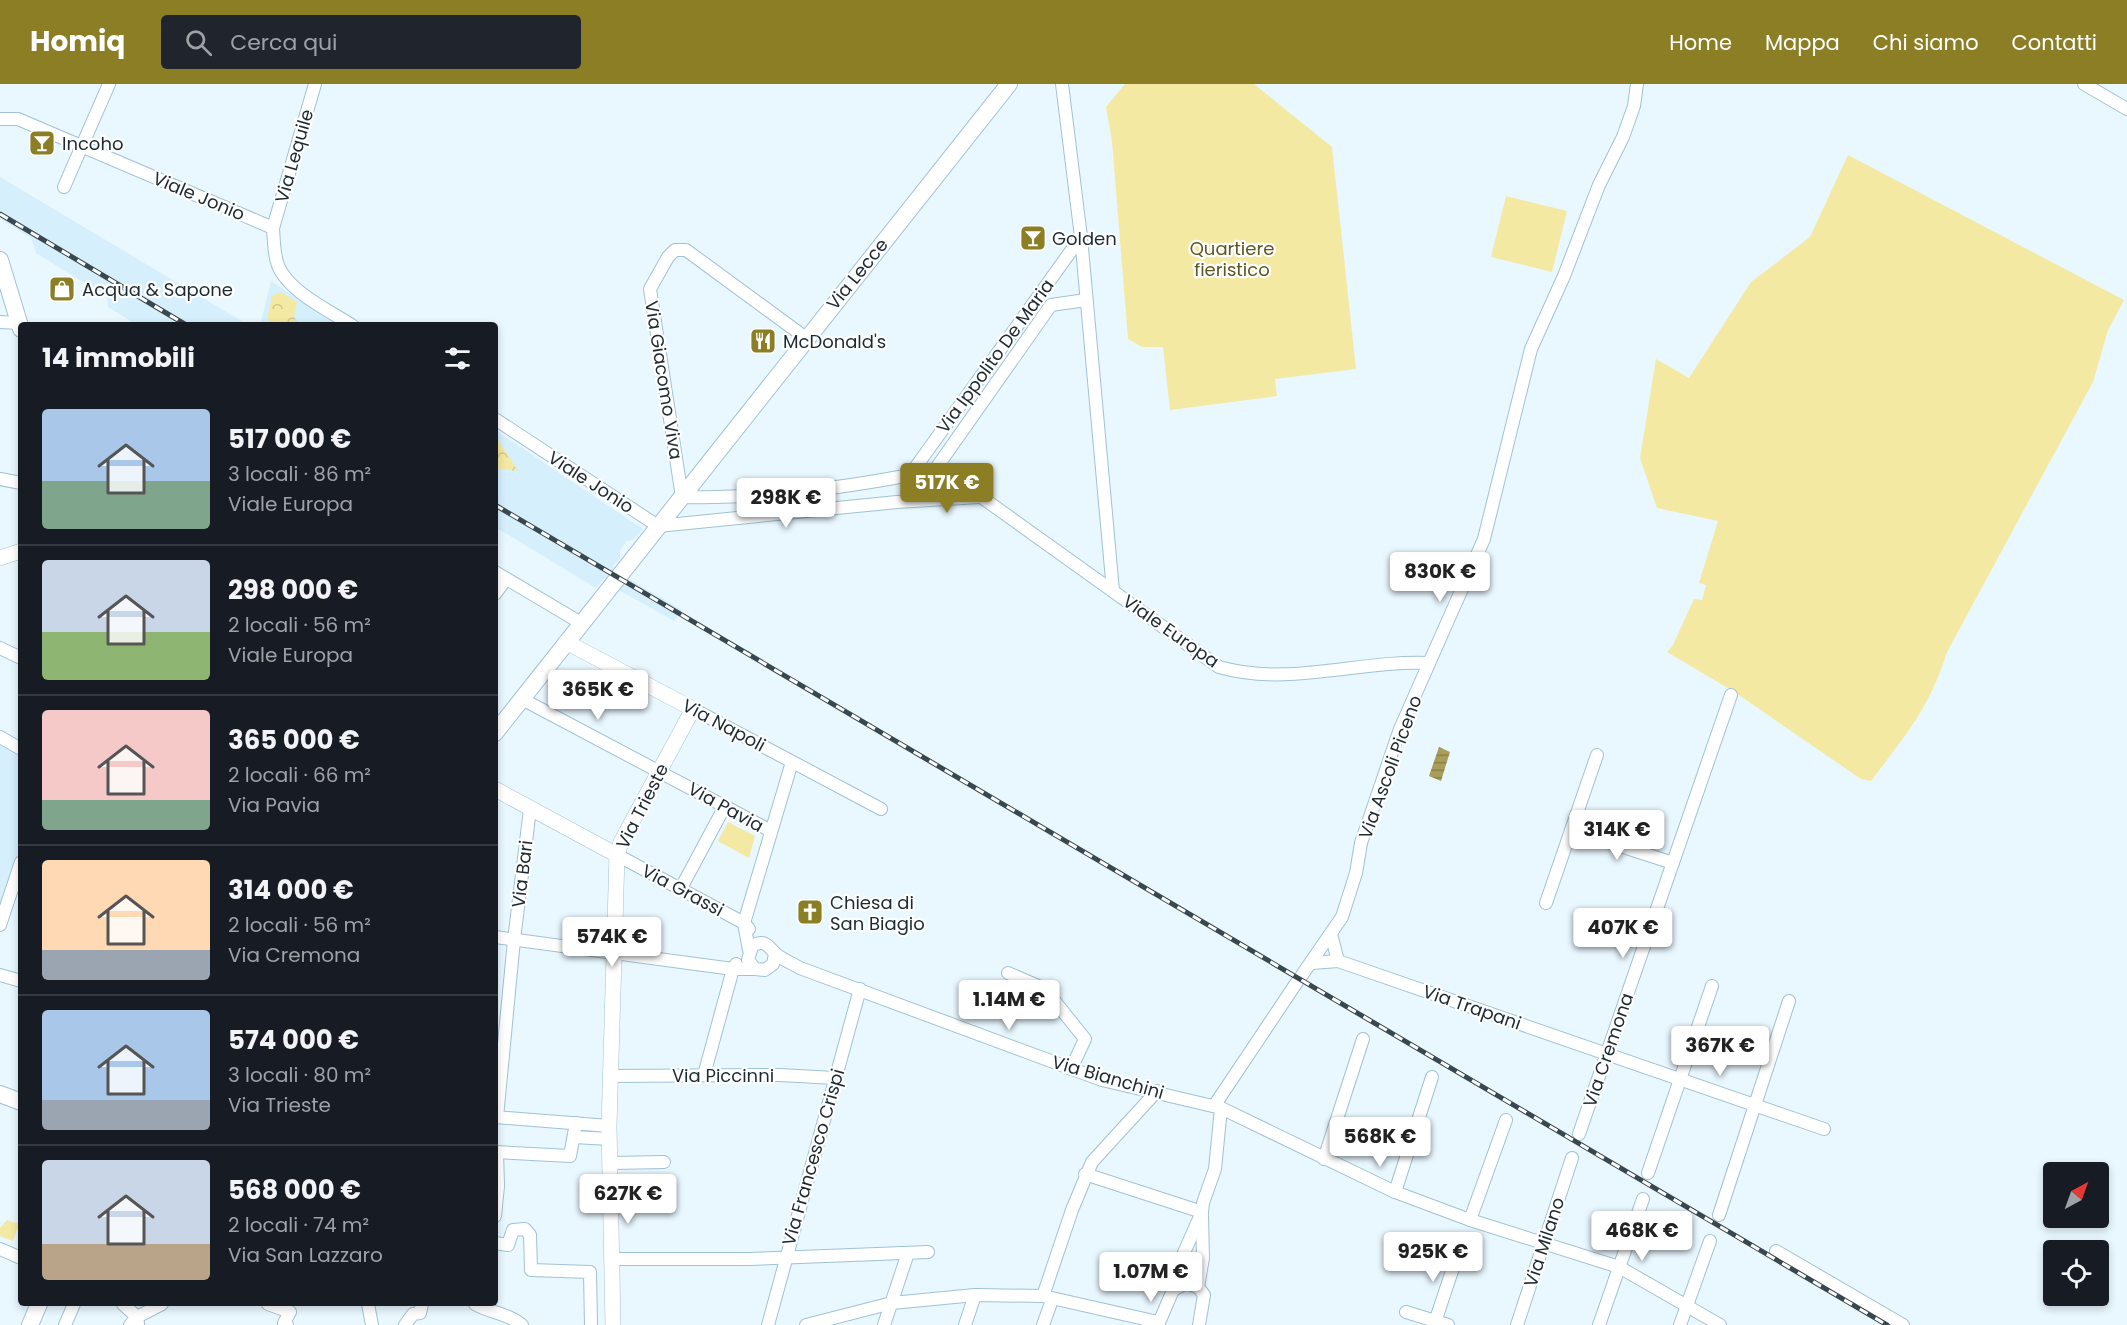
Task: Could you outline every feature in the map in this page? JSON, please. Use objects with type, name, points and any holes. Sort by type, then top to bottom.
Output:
[{"type":"main road","name":"Via Lecce","points":[[498,729],[1009,84]]},
{"type":"main road","points":[[0,260],[19,322]]},
{"type":"main road","points":[[0,1094],[18,1101]]},
{"type":"main road","points":[[30,1325],[38,1306]]},
{"type":"street","points":[[64,187],[109,84]]},
{"type":"street","name":"Via Lequile","points":[[273,228],[315,84]]},
{"type":"street","name":"Via Ippolito De Maria","points":[[1062,84],[1081,237],[1113,591]]},
{"type":"street","name":"Via Ascoli Piceno","points":[[1217,1107],[1299,979],[1342,917],[1361,843],[1400,729],[1484,539],[1531,349],[1564,276],[1599,185],[1623,136],[1634,106],[1637,84]]},
{"type":"street","points":[[2084,84],[2127,109]]},
{"type":"street","name":"Viale Jonio","points":[[0,119],[18,119],[273,228]]},
{"type":"street","points":[[273,228],[281,272],[294,287],[347,322]]},
{"type":"street","name":"Via Ippolito De Maria","points":[[909,475],[1081,237]]},
{"type":"street","name":"Via Giacomo Viva","points":[[682,497],[650,289],[668,256],[675,250],[686,250],[806,339]]},
{"type":"street","points":[[1038,295],[1051,305]]},
{"type":"street","name":"Via Ippolito De Maria","points":[[913,501],[1051,305],[1086,300]]},
{"type":"street","points":[[0,322],[18,326]]},
{"type":"street","name":"Viale Jonio","points":[[498,421],[658,526]]},
{"type":"street","name":"Viale Europa","points":[[938,466],[1219,667],[1242,673],[1275,676],[1403,662],[1429,663]]},
{"type":"street","points":[[682,497],[716,498],[798,491],[909,475],[913,501]]},
{"type":"street","points":[[0,479],[18,482]]},
{"type":"street","points":[[658,526],[913,501],[979,497]]},
{"type":"street","points":[[716,498],[718,520]]},
{"type":"street","points":[[0,550],[18,550]]},
{"type":"street","points":[[0,558],[18,551]]},
{"type":"street","points":[[500,575],[581,623]]},
{"type":"street","name":"Via Napoli","points":[[566,642],[881,809]]},
{"type":"street","points":[[0,648],[18,657]]},
{"type":"street","name":"Via Cremona","points":[[1579,1134],[1731,695]]},
{"type":"street","name":"Via Pavia","points":[[522,699],[661,770],[771,831]]},
{"type":"street","name":"Via Trieste","points":[[613,1325],[610,1076],[617,855],[621,843],[693,709]]},
{"type":"street","points":[[0,736],[18,747]]},
{"type":"street","points":[[1546,903],[1597,755]]},
{"type":"street","points":[[755,969],[751,965],[744,923],[792,762]]},
{"type":"street","name":"Via Grassi","points":[[498,791],[744,923]]},
{"type":"street","points":[[680,890],[725,806]]},
{"type":"street","name":"Via Bari","points":[[498,1097],[514,940],[531,809]]},
{"type":"street","points":[[1571,830],[1673,863]]},
{"type":"street","points":[[1,919],[18,871]]},
{"type":"street","points":[[744,923],[762,943],[773,948],[775,954],[773,964],[769,968]]},
{"type":"street","points":[[1332,934],[1338,961]]},
{"type":"street","points":[[498,937],[733,969],[800,968]]},
{"type":"street","points":[[704,1075],[733,969],[748,952],[762,943]]},
{"type":"street","points":[[775,954],[800,968]]},
{"type":"street","name":"Via Trapani","points":[[1312,963],[1338,961],[1824,1129]]},
{"type":"street","name":"Via Bianchini","points":[[800,968],[860,988],[929,1017],[1102,1080],[1157,1091],[1217,1107],[1395,1192],[1470,1220],[1619,1267],[1720,1325]]},
{"type":"street","points":[[1008,973],[1045,989],[1085,1039],[1071,1069]]},
{"type":"street","points":[[0,975],[18,980]]},
{"type":"street","points":[[1648,1173],[1712,986]]},
{"type":"street","name":"Via Francesco Crispi","points":[[768,1325],[860,988]]},
{"type":"street","points":[[1719,1215],[1789,1001]]},
{"type":"street","points":[[1324,1159],[1363,1039]]},
{"type":"street","name":"Via Piccinni","points":[[610,1076],[704,1075],[835,1078]]},
{"type":"street","points":[[1395,1192],[1432,1077]]},
{"type":"street","points":[[1043,1325],[1047,1298],[1085,1174],[1092,1162],[1157,1091]]},
{"type":"street","points":[[1198,1287],[1203,1258],[1203,1203],[1215,1169],[1217,1107]]},
{"type":"street","points":[[498,1117],[576,1123],[610,1133]]},
{"type":"street","points":[[1470,1220],[1506,1120]]},
{"type":"street","points":[[498,1152],[570,1156],[576,1123]]},
{"type":"street","points":[[574,1137],[610,1133]]},
{"type":"street","name":"Via Milano","points":[[1516,1325],[1572,1158]]},
{"type":"street","points":[[611,1163],[664,1162]]},
{"type":"street","points":[[1085,1174],[1202,1212]]},
{"type":"street","points":[[1599,1325],[1643,1199]]},
{"type":"street","points":[[806,1325],[845,1320],[892,1303],[975,1295],[1047,1298],[1112,1319],[1158,1324],[1173,1290],[1175,1273],[1202,1212]]},
{"type":"street","points":[[498,1243],[508,1245],[513,1230],[525,1229],[530,1234],[531,1270],[590,1272],[591,1325]]},
{"type":"street","points":[[1680,1325],[1710,1241]]},
{"type":"street","points":[[0,1249],[18,1256]]},
{"type":"street","points":[[1406,1312],[1439,1324],[1459,1250]]},
{"type":"street","points":[[1776,1251],[1903,1325]]},
{"type":"street","points":[[884,1325],[908,1252]]},
{"type":"street","points":[[613,1259],[785,1258],[928,1252]]},
{"type":"street","points":[[1173,1290],[1186,1283],[1198,1287],[1204,1295],[1199,1325]]},
{"type":"street","points":[[965,1325],[975,1295]]},
{"type":"street","points":[[64,1325],[73,1306]]},
{"type":"street","points":[[124,1306],[135,1322],[159,1306]]},
{"type":"street","points":[[276,1306],[290,1312],[284,1323],[287,1325]]},
{"type":"street","points":[[368,1306],[372,1325]]},
{"type":"street","points":[[405,1325],[412,1314],[420,1313],[422,1306]]},
{"type":"street","points":[[479,1306],[504,1314],[522,1325]]},
{"type":"shaded area","points":[[0,177],[243,322],[132,322],[108,307],[107,297],[36,253],[31,238],[0,219]]},
{"type":"shaded area","points":[[271,281],[333,322],[261,322]]},
{"type":"shaded area","points":[[498,432],[643,529],[633,540],[627,541],[620,550],[620,559],[613,565],[614,570],[682,610],[674,621],[617,589],[618,586],[604,578],[596,588],[498,529]]},
{"type":"shaded area","points":[[0,745],[18,756],[18,854],[0,906]]},
{"type":"shaded area","points":[[1439,747],[1450,752],[1441,781],[1429,776]]},
{"type":"green space","name":"Quartiere fieristico","points":[[1125,84],[1254,84],[1332,147],[1356,369],[1275,379],[1277,396],[1170,410],[1163,347],[1142,347],[1128,339],[1112,141],[1106,107]]},
{"type":"green space","points":[[1848,155],[2124,300],[2108,330],[2093,382],[1947,652],[1933,689],[1906,735],[1871,781],[1861,779],[1733,691],[1667,652],[1673,645],[1694,599],[1702,600],[1706,585],[1699,583],[1718,521],[1657,508],[1640,458],[1656,359],[1689,378],[1751,282],[1810,237]]},
{"type":"green space","points":[[1506,196],[1567,211],[1552,272],[1491,257]]},
{"type":"green space","points":[[281,292],[297,302],[294,316],[297,322],[272,322],[267,319],[272,296]]},
{"type":"green space","points":[[498,440],[518,471],[498,468]]},
{"type":"green space","points":[[728,822],[755,836],[749,858],[718,841]]},
{"type":"green space","points":[[7,1220],[18,1224],[13,1241],[0,1236],[0,1228]]},
{"type":"railway","points":[[0,214],[181,322]]},
{"type":"railway","points":[[498,507],[1887,1325]]},
{"type":"place","name":"Incoho","points":[[42,143]]},
{"type":"place","name":"Golden","points":[[1033,238]]},
{"type":"place","name":"Acqua & Sapone","points":[[62,289]]},
{"type":"place","name":"McDonald's","points":[[763,341]]},
{"type":"place","name":"Chiesa di San Biagio","points":[[810,912]]}]
